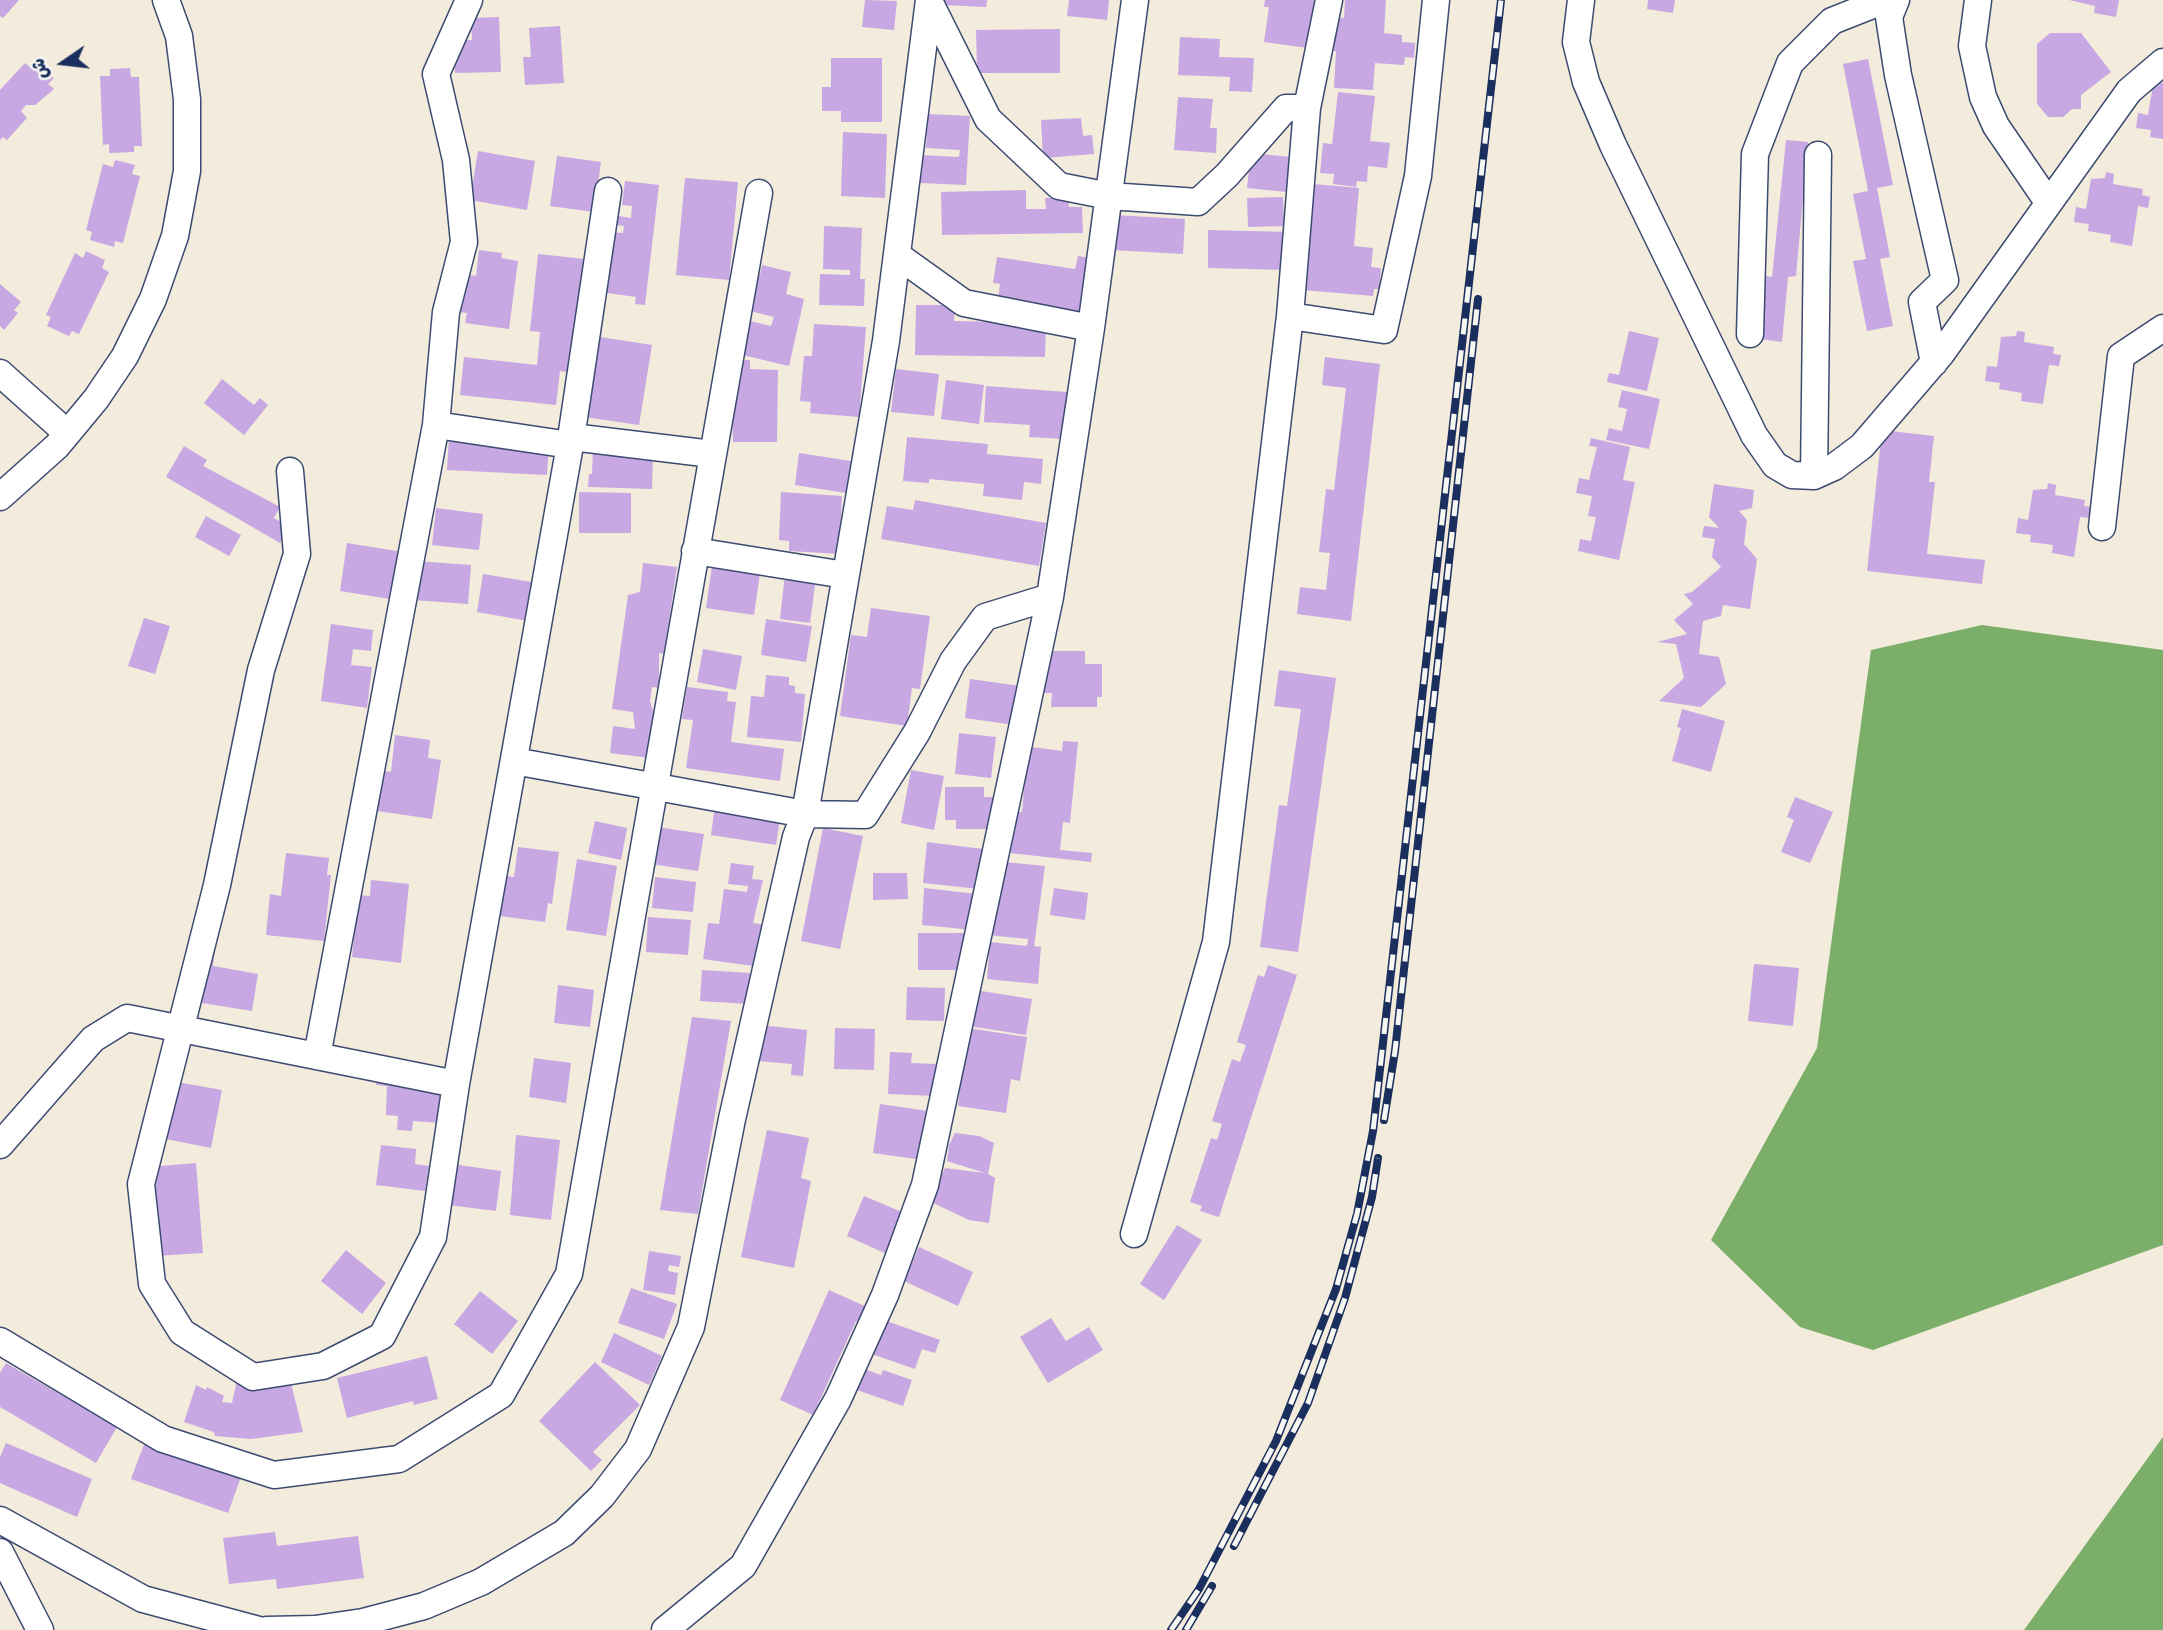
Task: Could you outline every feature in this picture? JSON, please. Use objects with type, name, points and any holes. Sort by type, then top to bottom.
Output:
[{"type":"street","points":[[0,497],[24,478],[96,399],[125,356],[153,299],[174,236],[187,171],[187,99],[179,36],[166,0]]},
{"type":"street","points":[[317,1056],[436,425],[446,312],[464,242],[456,160],[436,74],[469,0]]},
{"type":"street","points":[[665,1630],[743,1566],[838,1399],[885,1295],[925,1185],[1050,597],[1091,328],[1135,0]]},
{"type":"street","points":[[1134,1234],[1216,942],[1290,316],[1307,108],[1329,0]]},
{"type":"street","points":[[1290,316],[1384,330],[1418,176],[1436,0]]},
{"type":"street","points":[[1581,0],[1576,42],[1586,82],[1613,145],[1754,435],[1775,465],[1791,475],[1814,476],[1834,467],[1862,446],[1934,363],[2129,90],[2163,62]]},
{"type":"street","points":[[1750,334],[1755,154],[1790,63],[1832,21],[1885,0]]},
{"type":"street","points":[[1896,0],[1889,17],[1898,75],[1945,280],[1923,302],[1934,363]]},
{"type":"street","points":[[1978,0],[1972,46],[1983,97],[1996,126],[2048,202]]},
{"type":"street","points":[[929,1],[988,120],[1059,186],[1109,196],[1198,202],[1227,175],[1286,108],[1307,108]]},
{"type":"street","points":[[267,1630],[315,1629],[363,1622],[425,1606],[481,1582],[564,1533],[603,1496],[638,1449],[691,1327],[738,1092],[796,837],[805,814],[886,341],[929,1]]},
{"type":"street","points":[[1814,476],[1818,155]]},
{"type":"street","points":[[290,471],[297,554],[261,670],[217,885],[183,1029],[141,1184],[152,1284],[182,1332],[253,1377],[323,1366],[382,1336],[433,1237],[457,1084],[571,441],[608,191]]},
{"type":"street","points":[[0,1341],[163,1439],[274,1475],[399,1459],[500,1395],[569,1273],[759,193]]},
{"type":"street","points":[[897,255],[964,303],[1091,328]]},
{"type":"street","points":[[2102,527],[2121,356],[2163,328]]},
{"type":"street","points":[[0,373],[67,433]]},
{"type":"street","points":[[436,425],[712,454]]},
{"type":"street","points":[[695,551],[845,575]]},
{"type":"street","points":[[514,761],[805,814],[864,815],[917,732],[953,661],[985,617],[1050,597]]},
{"type":"street","points":[[0,1145],[93,1039],[127,1018],[457,1084]]},
{"type":"street","points":[[0,1520],[143,1599],[259,1630]]},
{"type":"street","points":[[0,1552],[40,1630]]},
{"type":"green space","points":[[1982,625],[2163,650],[2163,1245],[1873,1350],[1800,1327],[1711,1240],[1817,1048],[1871,650]]},
{"type":"green space","points":[[2163,1437],[2163,1630],[2024,1630]]},
{"type":"building","points":[[0,0],[19,0],[3,18],[0,16]]},
{"type":"building","points":[[865,0],[897,1],[894,30],[862,27]]},
{"type":"building","points":[[944,0],[987,0],[986,7],[943,5]]},
{"type":"building","points":[[1069,0],[1109,0],[1107,20],[1067,16]]},
{"type":"building","points":[[1265,0],[1316,0],[1315,49],[1264,42],[1269,7],[1264,7]]},
{"type":"building","points":[[1345,0],[1386,0],[1384,33],[1402,35],[1402,42],[1415,43],[1414,58],[1405,57],[1404,65],[1375,63],[1373,90],[1334,88],[1336,51],[1329,51],[1332,17],[1344,18]]},
{"type":"building","points":[[1648,0],[1675,0],[1673,13],[1647,9]]},
{"type":"building","points":[[2069,0],[2119,0],[2116,17],[2094,13],[2095,6]]},
{"type":"building","points":[[499,17],[501,72],[455,73],[454,40],[472,40],[471,18]]},
{"type":"building","points":[[560,26],[564,83],[525,85],[523,57],[531,57],[529,28]]},
{"type":"building","points":[[1060,29],[1060,73],[977,73],[976,30]]},
{"type":"building","points":[[2050,33],[2081,33],[2111,72],[2081,95],[2081,109],[2072,109],[2063,117],[2048,117],[2037,104],[2037,44]]},
{"type":"building","points":[[1180,37],[1220,39],[1219,57],[1254,58],[1252,92],[1229,91],[1230,77],[1178,75]]},
{"type":"building","points":[[831,58],[882,58],[882,122],[841,122],[841,111],[822,111],[822,87],[831,87]]},
{"type":"building","points":[[1868,59],[1893,185],[1877,188],[1890,257],[1880,259],[1893,326],[1867,331],[1853,261],[1866,259],[1853,194],[1868,191],[1843,64]]},
{"type":"building","points":[[25,63],[31,68],[36,63],[54,78],[48,84],[54,89],[35,105],[26,105],[21,111],[27,118],[7,140],[3,137],[0,140],[0,90]]},
{"type":"building","points":[[130,68],[131,77],[139,77],[142,146],[134,146],[134,152],[109,153],[109,144],[103,145],[100,76],[110,76],[110,69]]},
{"type":"building","points":[[2159,83],[2163,83],[2163,139],[2150,137],[2151,130],[2136,128],[2138,113],[2148,115],[2153,85],[2159,86]]},
{"type":"building","points":[[1338,92],[1375,96],[1370,141],[1390,143],[1387,168],[1368,166],[1367,182],[1357,181],[1356,187],[1333,184],[1334,174],[1320,173],[1323,143],[1332,144]]},
{"type":"building","points":[[1178,97],[1213,99],[1210,128],[1217,128],[1216,153],[1174,150]]},
{"type":"building","points":[[928,114],[970,116],[966,185],[920,183],[921,155],[959,157],[960,150],[926,148]]},
{"type":"building","points":[[1081,118],[1083,136],[1092,135],[1094,154],[1043,158],[1041,120]]},
{"type":"building","points":[[843,132],[887,134],[885,198],[841,196]]},
{"type":"building","points":[[1786,140],[1808,142],[1796,276],[1788,277],[1782,342],[1760,339],[1766,276],[1772,277]]},
{"type":"building","points":[[478,151],[535,161],[527,210],[470,200]]},
{"type":"building","points":[[1251,153],[1291,157],[1287,192],[1247,188]]},
{"type":"building","points":[[557,156],[601,162],[594,212],[550,206]]},
{"type":"building","points":[[115,160],[135,165],[132,174],[140,176],[123,243],[115,241],[114,247],[90,240],[92,232],[86,230],[103,164],[113,167]]},
{"type":"building","points":[[2106,172],[2114,174],[2113,184],[2143,189],[2142,195],[2150,197],[2148,208],[2138,206],[2132,246],[2110,242],[2111,235],[2088,231],[2089,224],[2074,222],[2076,207],[2086,209],[2091,179],[2105,178]]},
{"type":"building","points":[[685,178],[738,182],[729,280],[676,275]]},
{"type":"building","points":[[625,181],[659,185],[645,305],[635,304],[636,297],[600,292],[606,232],[623,233],[624,226],[611,224],[612,215],[631,218],[632,206],[622,205]]},
{"type":"building","points":[[1313,184],[1359,188],[1354,246],[1373,248],[1371,267],[1381,268],[1379,289],[1374,289],[1373,296],[1303,290]]},
{"type":"building","points":[[1026,190],[1026,209],[1046,209],[1045,198],[1068,197],[1069,207],[1082,207],[1083,233],[942,235],[941,192]]},
{"type":"building","points":[[1283,197],[1284,226],[1248,227],[1247,198]]},
{"type":"building","points":[[1114,215],[1185,219],[1183,254],[1112,250]]},
{"type":"building","points":[[824,226],[862,228],[860,279],[865,279],[864,306],[819,305],[820,274],[850,275],[850,270],[823,269]]},
{"type":"building","points":[[1208,230],[1291,232],[1290,270],[1208,268]]},
{"type":"building","points":[[479,250],[502,253],[501,258],[518,261],[509,329],[465,323],[467,313],[458,312],[463,274],[476,276]]},
{"type":"building","points":[[86,251],[105,260],[102,268],[109,272],[79,334],[72,331],[69,336],[47,326],[51,317],[46,315],[75,253],[83,258]]},
{"type":"building","points":[[538,254],[585,259],[575,373],[560,371],[556,405],[460,395],[464,357],[537,365],[540,332],[530,331]]},
{"type":"building","points":[[1078,256],[1092,258],[1088,280],[1083,280],[1079,312],[998,300],[1000,284],[993,283],[997,257],[1075,269]]},
{"type":"building","points":[[762,265],[791,272],[786,294],[804,299],[789,366],[734,353],[742,319],[771,326],[774,317],[746,310],[754,274],[760,275]]},
{"type":"building","points":[[0,284],[21,302],[14,310],[18,313],[4,330],[0,326]]},
{"type":"building","points":[[916,305],[955,305],[954,321],[1046,323],[1045,357],[915,355]]},
{"type":"building","points":[[814,324],[866,327],[859,417],[810,413],[811,402],[800,401],[804,356],[812,356]]},
{"type":"building","points":[[1629,331],[1659,338],[1647,391],[1607,382],[1609,373],[1619,375]]},
{"type":"building","points":[[2017,331],[2025,332],[2024,342],[2054,347],[2053,354],[2061,355],[2059,366],[2049,365],[2043,404],[2021,401],[2022,393],[1999,389],[2000,383],[1985,381],[1987,366],[1997,367],[2001,337],[2016,336]]},
{"type":"building","points":[[600,337],[652,345],[639,425],[585,417]]},
{"type":"building","points":[[1325,357],[1380,364],[1351,621],[1297,614],[1300,587],[1326,590],[1330,553],[1319,552],[1326,489],[1334,490],[1346,388],[1322,385]]},
{"type":"building","points":[[731,360],[750,360],[750,369],[778,370],[777,442],[733,442]]},
{"type":"building","points":[[896,369],[939,374],[934,416],[891,412]]},
{"type":"building","points":[[222,379],[254,405],[260,398],[268,405],[244,435],[204,403]]},
{"type":"building","points":[[946,380],[984,385],[979,424],[941,419]]},
{"type":"building","points":[[986,386],[1067,392],[1064,439],[1029,437],[1030,425],[984,422]]},
{"type":"building","points":[[1622,390],[1660,399],[1649,449],[1606,440],[1609,428],[1622,431],[1627,409],[1618,407]]},
{"type":"building","points":[[1882,430],[1934,436],[1929,482],[1935,482],[1927,554],[1985,560],[1982,584],[1867,571]]},
{"type":"building","points":[[907,437],[988,444],[987,454],[1043,459],[1041,484],[1024,482],[1022,500],[983,496],[984,484],[929,479],[929,483],[903,481]]},
{"type":"building","points":[[449,438],[549,444],[547,475],[447,470]]},
{"type":"building","points":[[1591,438],[1630,447],[1623,480],[1635,482],[1619,560],[1578,551],[1580,539],[1591,541],[1596,517],[1588,516],[1592,496],[1576,493],[1579,478],[1589,480],[1597,447],[1589,446]]},
{"type":"building","points":[[184,446],[207,460],[203,466],[280,507],[274,518],[289,527],[280,543],[166,477]]},
{"type":"building","points":[[593,448],[653,451],[652,489],[588,487],[589,474],[592,474]]},
{"type":"building","points":[[799,453],[851,461],[846,493],[795,485]]},
{"type":"building","points":[[2048,483],[2056,485],[2055,495],[2085,500],[2084,506],[2092,507],[2090,518],[2080,517],[2074,557],[2052,553],[2053,545],[2030,542],[2031,535],[2016,533],[2018,518],[2028,520],[2033,490],[2047,489]]},
{"type":"building","points":[[1714,484],[1754,490],[1752,508],[1739,511],[1747,520],[1744,544],[1757,559],[1750,609],[1723,605],[1721,616],[1703,621],[1699,654],[1719,657],[1726,684],[1701,707],[1659,701],[1684,678],[1676,644],[1657,642],[1687,634],[1674,620],[1693,604],[1684,594],[1692,592],[1721,567],[1712,557],[1715,539],[1702,537],[1704,526],[1719,528],[1709,517]]},
{"type":"building","points":[[579,492],[631,493],[631,533],[579,533]]},
{"type":"building","points":[[781,492],[842,496],[839,554],[789,551],[789,541],[779,540]]},
{"type":"building","points":[[915,500],[1046,523],[1039,566],[881,539],[887,506],[913,510]]},
{"type":"building","points":[[436,508],[483,514],[479,550],[432,545]]},
{"type":"building","points":[[206,516],[241,535],[229,556],[195,537]]},
{"type":"building","points":[[347,543],[403,552],[396,600],[340,591]]},
{"type":"building","points":[[713,559],[761,566],[754,615],[706,608]]},
{"type":"building","points":[[416,561],[471,565],[468,604],[413,600]]},
{"type":"building","points":[[643,563],[677,567],[664,654],[659,653],[662,688],[652,687],[650,701],[653,711],[658,711],[650,758],[610,753],[613,726],[635,729],[633,712],[612,709],[628,595],[640,592]]},
{"type":"building","points":[[483,574],[544,584],[528,621],[477,612]]},
{"type":"building","points":[[785,574],[816,578],[810,623],[780,619]]},
{"type":"building","points":[[871,608],[930,616],[920,689],[912,688],[907,726],[840,716],[851,635],[867,637]]},
{"type":"building","points":[[144,618],[170,626],[155,674],[128,666]]},
{"type":"building","points":[[766,619],[812,626],[806,662],[761,655]]},
{"type":"building","points":[[331,624],[373,630],[371,651],[353,649],[351,665],[372,667],[367,708],[321,701]]},
{"type":"building","points":[[703,649],[742,656],[736,690],[697,682]]},
{"type":"building","points":[[1045,651],[1085,651],[1085,664],[1102,664],[1102,697],[1097,697],[1097,707],[1051,707],[1052,693],[1044,693]]},
{"type":"building","points":[[1279,670],[1336,678],[1298,952],[1260,947],[1279,805],[1287,806],[1301,709],[1274,706]]},
{"type":"building","points":[[766,675],[789,677],[789,685],[795,686],[795,693],[805,694],[801,742],[747,737],[751,696],[764,697]]},
{"type":"building","points":[[970,679],[1028,687],[1014,725],[965,718]]},
{"type":"building","points":[[687,687],[728,692],[727,701],[736,702],[731,742],[784,749],[780,781],[686,768],[693,720],[682,719]]},
{"type":"building","points":[[1682,709],[1725,721],[1711,772],[1672,761],[1681,728],[1677,727]]},
{"type":"building","points":[[959,733],[996,737],[991,778],[955,774]]},
{"type":"building","points":[[395,735],[430,740],[428,758],[441,760],[432,819],[371,810],[377,770],[391,772]]},
{"type":"building","points":[[1063,741],[1078,742],[1070,823],[1063,822],[1060,850],[1092,853],[1091,862],[1010,853],[1014,812],[1022,812],[1026,769],[1024,746],[1062,751]]},
{"type":"building","points":[[911,770],[944,776],[934,830],[901,823]]},
{"type":"building","points":[[945,787],[984,787],[984,797],[995,797],[995,829],[956,829],[956,820],[945,820]]},
{"type":"building","points":[[1795,797],[1833,812],[1810,863],[1781,852],[1794,820],[1787,817]]},
{"type":"building","points":[[716,798],[781,813],[776,845],[711,835]]},
{"type":"building","points":[[595,821],[627,828],[621,860],[588,853]]},
{"type":"building","points":[[657,827],[704,834],[698,871],[651,864]]},
{"type":"building","points":[[823,828],[863,836],[840,949],[801,941]]},
{"type":"building","points":[[927,842],[983,849],[979,889],[923,883]]},
{"type":"building","points":[[518,847],[559,852],[552,904],[548,903],[545,922],[500,916],[506,876],[514,877]]},
{"type":"building","points":[[286,853],[329,858],[327,875],[331,875],[324,941],[266,935],[270,894],[281,896]]},
{"type":"building","points":[[577,859],[617,866],[606,936],[566,930]]},
{"type":"building","points":[[1004,862],[1045,866],[1034,946],[1041,947],[1038,984],[987,979],[990,942],[1027,946],[1028,939],[987,935],[991,896],[1001,897]]},
{"type":"building","points":[[731,863],[754,866],[752,879],[763,880],[753,923],[766,925],[760,967],[703,959],[708,923],[719,924],[724,889],[747,892],[748,886],[728,884]]},
{"type":"building","points":[[873,873],[907,873],[908,899],[873,900]]},
{"type":"building","points":[[655,877],[696,882],[693,912],[652,908]]},
{"type":"building","points":[[371,880],[409,884],[401,963],[352,957],[358,895],[370,896]]},
{"type":"building","points":[[924,888],[977,894],[973,930],[922,925]]},
{"type":"building","points":[[1054,888],[1088,893],[1085,920],[1050,915]]},
{"type":"building","points":[[648,917],[691,920],[688,955],[646,952]]},
{"type":"building","points":[[918,933],[967,933],[968,970],[918,970]]},
{"type":"building","points":[[205,949],[215,951],[213,966],[258,974],[252,1011],[196,1002]]},
{"type":"building","points":[[1754,964],[1799,968],[1793,1026],[1748,1021]]},
{"type":"building","points":[[1268,965],[1297,975],[1219,1217],[1200,1211],[1202,1206],[1190,1202],[1211,1138],[1217,1140],[1222,1124],[1212,1121],[1232,1059],[1240,1062],[1246,1045],[1237,1042],[1258,975],[1264,977]]},
{"type":"building","points":[[702,970],[750,973],[748,1004],[700,1001]]},
{"type":"building","points":[[558,985],[594,990],[590,1027],[554,1023]]},
{"type":"building","points":[[907,987],[945,988],[944,1021],[906,1020]]},
{"type":"building","points":[[975,990],[1032,999],[1026,1035],[969,1026]]},
{"type":"building","points":[[692,1017],[731,1021],[698,1214],[660,1210]]},
{"type":"building","points":[[761,1025],[807,1030],[803,1076],[791,1075],[792,1064],[758,1061]]},
{"type":"building","points":[[835,1028],[875,1029],[874,1070],[834,1069]]},
{"type":"building","points":[[967,1028],[1027,1037],[1020,1081],[1011,1079],[1006,1113],[958,1106]]},
{"type":"building","points":[[890,1052],[912,1053],[911,1063],[936,1064],[934,1096],[888,1094]]},
{"type":"building","points":[[534,1058],[571,1063],[566,1103],[529,1097]]},
{"type":"building","points":[[377,1071],[443,1085],[440,1123],[413,1121],[412,1131],[397,1130],[398,1116],[386,1115],[387,1086],[376,1085]]},
{"type":"building","points":[[177,1082],[222,1090],[211,1148],[166,1139]]},
{"type":"building","points":[[880,1104],[935,1112],[929,1161],[873,1153]]},
{"type":"building","points":[[767,1130],[809,1138],[801,1178],[811,1181],[794,1268],[741,1257]]},
{"type":"building","points":[[955,1133],[979,1136],[994,1143],[988,1174],[995,1178],[989,1223],[969,1220],[929,1201],[945,1168],[985,1173],[947,1161],[949,1145]]},
{"type":"building","points":[[516,1135],[560,1140],[551,1220],[510,1215]]},
{"type":"building","points":[[381,1145],[416,1149],[415,1164],[429,1166],[425,1191],[376,1185]]},
{"type":"building","points":[[196,1163],[203,1253],[155,1256],[148,1167]]},
{"type":"building","points":[[445,1163],[501,1171],[496,1211],[440,1204]]},
{"type":"building","points":[[864,1196],[909,1215],[891,1256],[847,1236]]},
{"type":"building","points":[[1177,1225],[1202,1240],[1164,1300],[1140,1284]]},
{"type":"building","points":[[919,1247],[973,1272],[958,1306],[904,1281]]},
{"type":"building","points":[[346,1250],[386,1283],[362,1314],[321,1281]]},
{"type":"building","points":[[649,1251],[681,1256],[679,1267],[669,1265],[668,1271],[678,1273],[675,1295],[643,1290]]},
{"type":"building","points":[[631,1288],[677,1304],[664,1339],[618,1323]]},
{"type":"building","points":[[829,1290],[867,1307],[861,1321],[856,1321],[813,1415],[780,1400]]},
{"type":"building","points":[[480,1291],[518,1321],[492,1354],[454,1324]]},
{"type":"building","points":[[878,1318],[940,1340],[935,1353],[922,1349],[915,1369],[866,1352]]},
{"type":"building","points":[[1051,1318],[1066,1341],[1089,1327],[1103,1350],[1048,1383],[1020,1337]]},
{"type":"building","points":[[614,1333],[662,1356],[649,1385],[601,1362]]},
{"type":"building","points":[[427,1356],[438,1399],[414,1405],[413,1401],[347,1418],[337,1378]]},
{"type":"building","points":[[595,1362],[640,1405],[593,1452],[602,1460],[591,1471],[539,1421]]},
{"type":"building","points":[[6,1363],[117,1427],[96,1463],[0,1407],[0,1373]]},
{"type":"building","points":[[858,1367],[881,1375],[883,1370],[912,1380],[903,1406],[851,1388]]},
{"type":"building","points":[[289,1375],[303,1432],[251,1439],[215,1436],[214,1432],[184,1422],[196,1385],[206,1390],[207,1387],[224,1396],[222,1402],[232,1403],[238,1376]]},
{"type":"building","points":[[146,1439],[242,1474],[228,1513],[131,1479]]},
{"type":"building","points":[[6,1443],[92,1479],[77,1517],[0,1483],[0,1457]]},
{"type":"building","points":[[275,1532],[277,1546],[358,1536],[364,1578],[277,1589],[276,1579],[229,1584],[223,1538]]},
{"type":"railway","points":[[1171,1630],[1199,1589],[1276,1441],[1336,1289],[1357,1214],[1373,1131],[1501,0]]},
{"type":"railway","points":[[1384,1120],[1395,1051],[1478,299]]},
{"type":"railway","points":[[1234,1546],[1308,1403],[1345,1298],[1372,1197],[1378,1158]]},
{"type":"railway","points":[[1186,1630],[1212,1586]]}]
